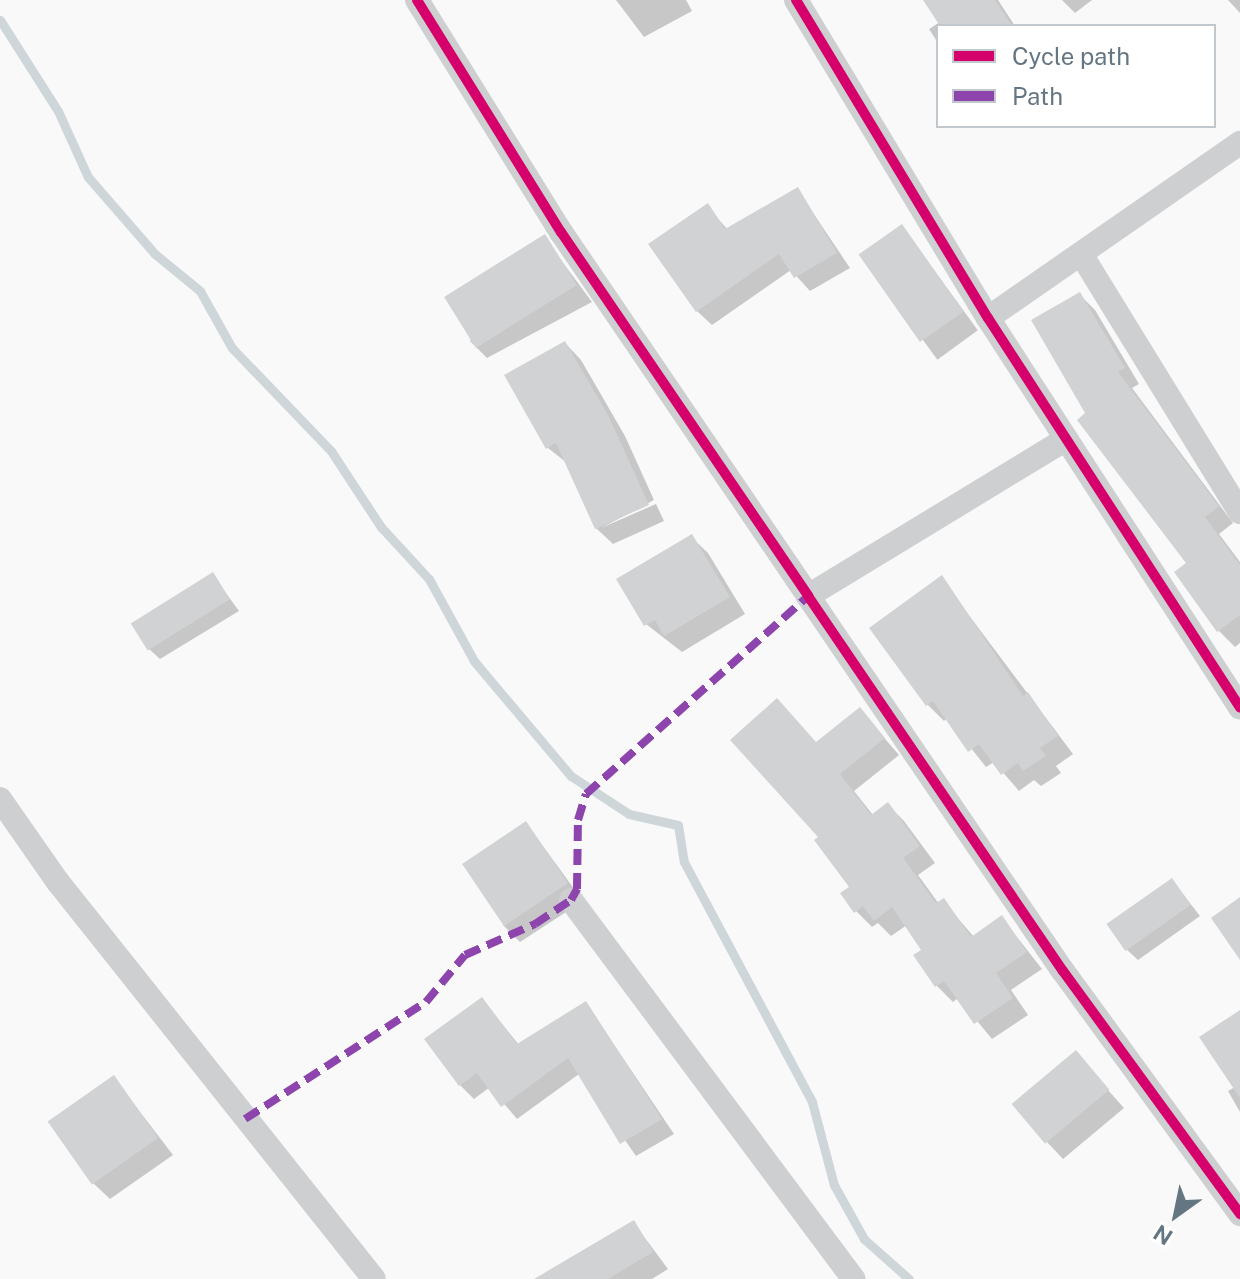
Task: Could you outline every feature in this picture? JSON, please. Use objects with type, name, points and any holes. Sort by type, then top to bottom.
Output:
[{"type":"street","points":[[417,0],[561,232],[1063,971],[1231,1184],[1240,1214]]},
{"type":"street","points":[[796,0],[988,318],[1240,708]]},
{"type":"street","points":[[988,318],[1240,143]]},
{"type":"street","points":[[1081,254],[1240,512]]},
{"type":"street","points":[[808,596],[1065,440]]},
{"type":"street","points":[[0,799],[58,882],[374,1279]]},
{"type":"street","points":[[571,900],[854,1279]]},
{"type":"building","points":[[923,0],[995,0],[1011,24],[939,24]]},
{"type":"building","points":[[798,187],[837,253],[794,278],[779,254],[696,312],[648,244],[708,203],[725,229]]},
{"type":"building","points":[[902,224],[963,312],[920,342],[859,254]]},
{"type":"building","points":[[545,234],[577,285],[476,348],[444,297]]},
{"type":"building","points":[[1080,292],[1125,368],[1118,372],[1219,506],[1205,517],[1240,565],[1240,615],[1217,632],[1174,572],[1186,563],[1077,420],[1085,413],[1031,320]]},
{"type":"building","points":[[565,341],[609,417],[649,505],[595,529],[556,443],[546,449],[504,375]]},
{"type":"building","points":[[692,534],[730,597],[664,636],[655,620],[644,626],[616,579]]},
{"type":"building","points":[[213,572],[230,599],[148,651],[131,623]]},
{"type":"building","points":[[942,575],[1023,696],[1028,692],[1058,736],[1040,748],[1046,756],[1023,771],[1018,763],[1001,775],[979,744],[968,752],[933,701],[926,706],[869,628]]},
{"type":"building","points":[[777,698],[816,742],[860,707],[885,738],[840,774],[871,815],[888,802],[920,846],[903,858],[936,903],[944,898],[971,937],[1002,915],[1027,952],[996,973],[1013,998],[974,1024],[944,981],[935,987],[913,955],[921,950],[892,907],[874,921],[863,906],[854,913],[840,893],[849,887],[814,840],[818,837],[730,740]]},
{"type":"building","points":[[526,821],[568,883],[504,926],[462,864]]},
{"type":"building","points":[[1172,878],[1191,905],[1125,951],[1106,924]]},
{"type":"building","points":[[1240,897],[1240,960],[1211,918]]},
{"type":"building","points":[[482,997],[517,1044],[586,1001],[662,1119],[620,1144],[568,1058],[501,1107],[477,1073],[459,1086],[424,1039]]},
{"type":"building","points":[[1240,1010],[1240,1098],[1199,1037]]},
{"type":"building","points":[[1076,1050],[1109,1090],[1045,1144],[1012,1104]]},
{"type":"building","points":[[114,1075],[158,1138],[92,1185],[48,1121]]},
{"type":"building","points":[[634,1220],[653,1252],[608,1279],[534,1279]]},
{"type":"waterway","points":[[0,20],[58,111],[88,177],[155,254],[200,291],[232,348],[331,451],[381,527],[429,579],[474,661],[571,776],[629,814],[678,825],[684,862],[812,1102],[834,1185],[864,1239],[909,1279]]},
{"type":"marked path","points":[[245,1119],[426,1002],[465,955],[535,924],[571,900],[577,889],[578,820],[586,794],[808,596]]},
{"type":"cycle path","points":[[417,0],[561,232],[1063,971],[1240,1214]]},
{"type":"cycle path","points":[[796,0],[988,318],[1240,708]]}]
